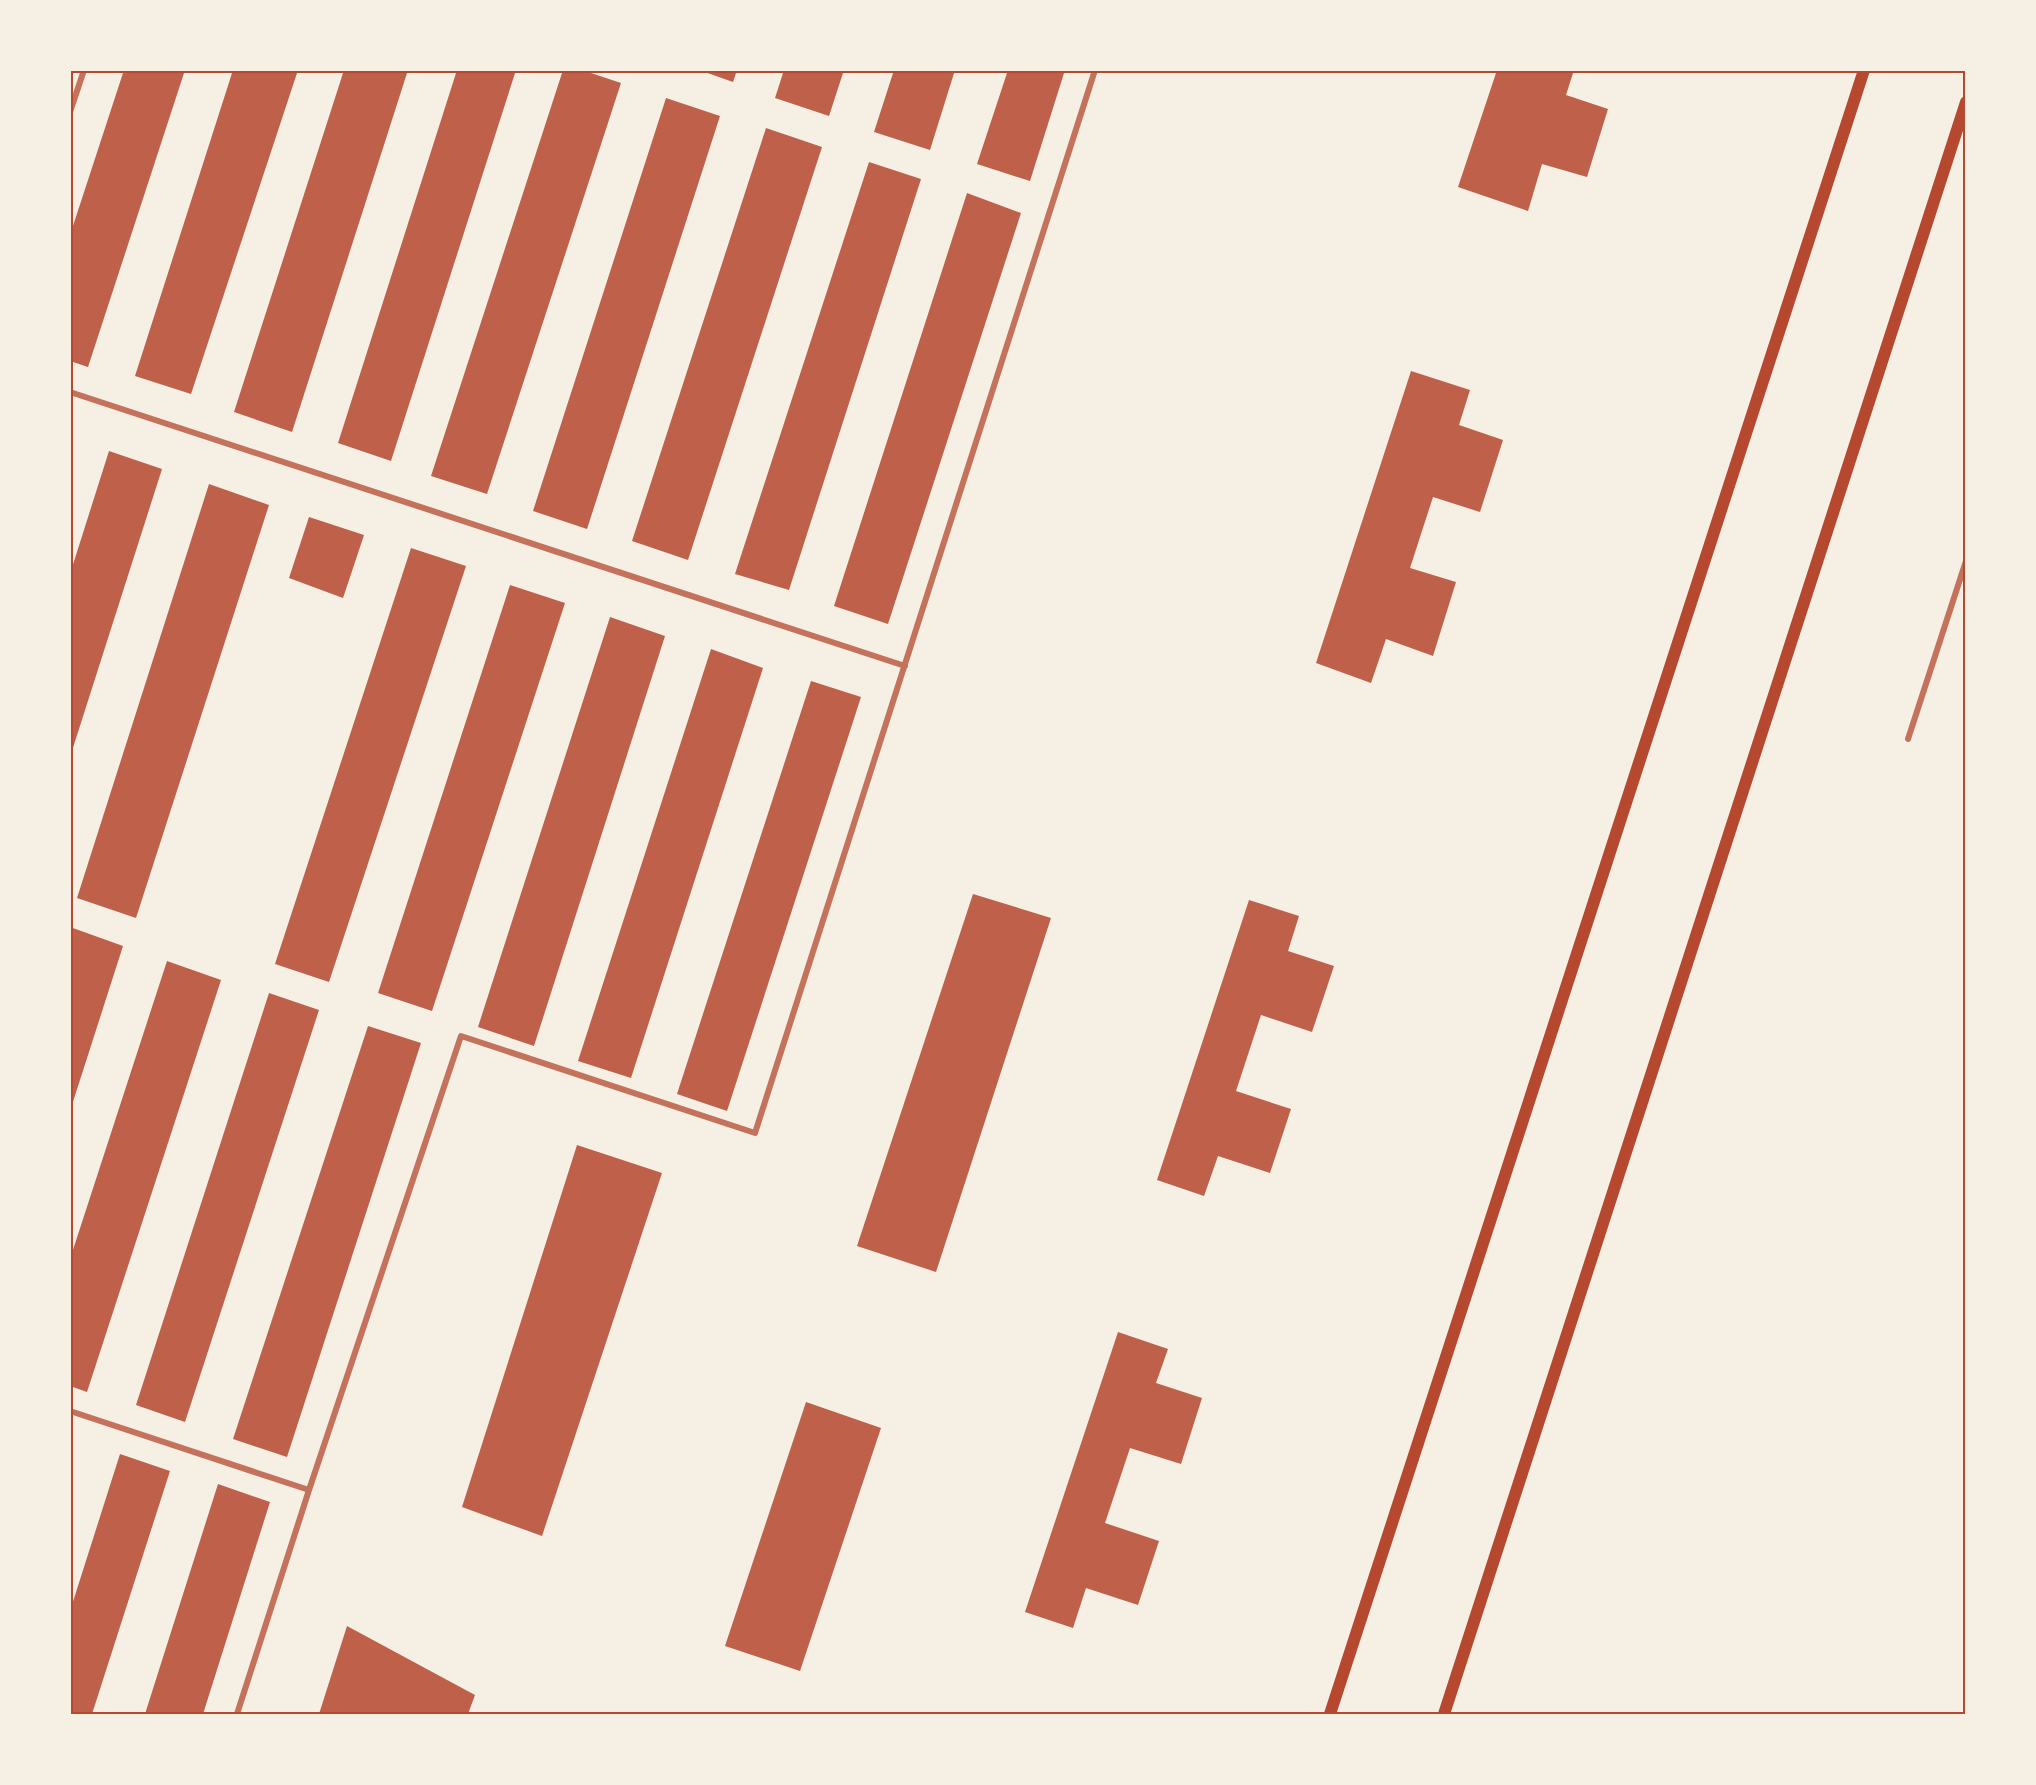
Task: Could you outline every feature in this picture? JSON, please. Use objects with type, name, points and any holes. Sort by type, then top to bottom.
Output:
[{"type":"main road","points":[[1330,1714],[1864,70]]},
{"type":"main road","points":[[1444,1714],[1965,102]]},
{"type":"street","points":[[70,112],[84,70]]},
{"type":"street","points":[[237,1714],[309,1490],[461,1036],[755,1132],[1095,70]]},
{"type":"street","points":[[70,392],[905,666]]},
{"type":"street","points":[[1908,739],[1965,561]]},
{"type":"street","points":[[70,1412],[309,1490]]},
{"type":"building","points":[[124,70],[185,70],[88,367],[70,361],[70,235]]},
{"type":"building","points":[[233,70],[298,70],[191,394],[135,376]]},
{"type":"building","points":[[344,70],[408,70],[292,432],[234,412]]},
{"type":"building","points":[[457,70],[516,70],[391,461],[338,443]]},
{"type":"building","points":[[563,70],[582,70],[621,83],[487,494],[431,476]]},
{"type":"building","points":[[699,70],[737,70],[733,82]]},
{"type":"building","points":[[784,70],[844,70],[829,116],[775,98]]},
{"type":"building","points":[[894,70],[955,70],[930,150],[874,132]]},
{"type":"building","points":[[1008,70],[1065,70],[1030,181],[977,164]]},
{"type":"building","points":[[1497,70],[1574,70],[1566,95],[1608,109],[1587,177],[1542,164],[1528,211],[1458,187]]},
{"type":"building","points":[[666,98],[720,116],[587,529],[533,511]]},
{"type":"building","points":[[766,128],[822,147],[688,560],[632,541]]},
{"type":"building","points":[[869,162],[921,179],[789,590],[735,574]]},
{"type":"building","points":[[967,193],[1021,213],[888,624],[834,606]]},
{"type":"building","points":[[1411,371],[1470,390],[1459,425],[1503,440],[1480,512],[1433,497],[1410,568],[1456,582],[1433,656],[1386,639],[1371,683],[1316,663]]},
{"type":"building","points":[[109,451],[162,469],[71,754],[70,574]]},
{"type":"building","points":[[209,484],[269,505],[136,918],[77,898]]},
{"type":"building","points":[[309,517],[364,535],[343,598],[289,578]]},
{"type":"building","points":[[411,548],[466,566],[329,982],[275,964]]},
{"type":"building","points":[[510,585],[565,603],[432,1011],[378,993]]},
{"type":"building","points":[[610,617],[665,636],[534,1046],[478,1027]]},
{"type":"building","points":[[711,649],[763,668],[631,1078],[578,1061]]},
{"type":"building","points":[[811,681],[861,697],[727,1111],[677,1094]]},
{"type":"building","points":[[973,894],[1051,918],[936,1272],[857,1246]]},
{"type":"building","points":[[1249,900],[1299,916],[1288,951],[1334,966],[1312,1032],[1261,1015],[1236,1091],[1291,1109],[1270,1173],[1218,1156],[1204,1196],[1157,1180]]},
{"type":"building","points":[[70,927],[123,946],[71,1108],[70,1108]]},
{"type":"building","points":[[167,961],[221,980],[87,1392],[70,1386],[70,1259]]},
{"type":"building","points":[[269,993],[319,1010],[185,1422],[136,1405]]},
{"type":"building","points":[[368,1026],[421,1043],[287,1457],[233,1439]]},
{"type":"building","points":[[577,1145],[662,1173],[542,1536],[462,1507]]},
{"type":"building","points":[[1118,1332],[1168,1349],[1156,1383],[1202,1398],[1181,1464],[1130,1448],[1105,1523],[1159,1541],[1138,1605],[1086,1588],[1073,1628],[1025,1612]]},
{"type":"building","points":[[806,1402],[881,1428],[800,1671],[725,1646]]},
{"type":"building","points":[[120,1454],[170,1471],[92,1714],[70,1714],[70,1611]]},
{"type":"building","points":[[218,1484],[270,1502],[203,1714],[145,1714]]},
{"type":"building","points":[[347,1626],[475,1695],[468,1714],[319,1714]]}]
